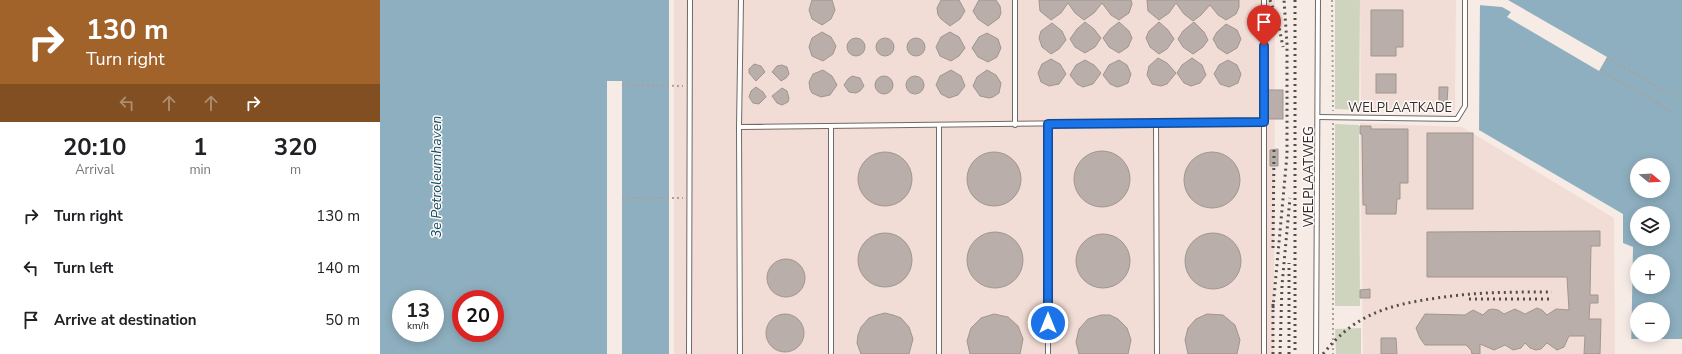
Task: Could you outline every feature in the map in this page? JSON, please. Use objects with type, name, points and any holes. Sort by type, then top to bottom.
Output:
[{"type":"lane","points":[[690,0],[690,354]]},
{"type":"lane","points":[[740,354],[739,127],[741,0]]},
{"type":"lane","points":[[1015,0],[1015,124]]},
{"type":"lane","points":[[1264,0],[1264,354]]},
{"type":"lane","name":"WELPLAATWEG","points":[[1316,354],[1318,0]]},
{"type":"lane","name":"WELPLAATKADE","points":[[1318,117],[1457,119],[1465,106],[1466,1]]},
{"type":"lane","points":[[739,127],[1264,122]]},
{"type":"lane","points":[[1156,123],[1157,354]]},
{"type":"lane","points":[[1048,124],[1048,354]]},
{"type":"lane","points":[[939,125],[939,354]]},
{"type":"lane","points":[[830,354],[831,127]]},
{"type":"path","points":[[1332,0],[1333,354]]},
{"type":"path","points":[[1606,59],[1612,60],[1676,98]]},
{"type":"path","points":[[1601,69],[1605,73],[1671,111]]},
{"type":"path","points":[[622,85],[690,87]]},
{"type":"path","points":[[622,198],[690,198]]},
{"type":"path","points":[[1682,328],[1682,340]]},
{"type":"shaded area","points":[[674,0],[1275,0],[1274,354],[674,354]]},
{"type":"shaded area","points":[[1360,0],[1456,0],[1455,111],[1361,111]]},
{"type":"shaded area","points":[[1360,123],[1462,127],[1614,218],[1615,354],[1363,354]]},
{"type":"green space","points":[[1335,0],[1360,0],[1359,110],[1335,109]]},
{"type":"green space","points":[[1335,124],[1359,125],[1360,306],[1335,306]]},
{"type":"green space","points":[[1361,328],[1361,354],[1336,354],[1335,329]]},
{"type":"water","name":"3e Petroleumhaven","points":[[380,0],[669,0],[669,354],[380,354]]},
{"type":"water","points":[[1480,0],[1682,0],[1682,354],[1631,354],[1631,342],[1670,342],[1670,302],[1632,302],[1632,294],[1670,294],[1670,254],[1633,254],[1633,247],[1630,246],[1670,246],[1670,206],[1630,206],[1630,246],[1623,243],[1623,214],[1479,130]]},
{"type":"pier","points":[[1478,0],[1508,0],[1607,57],[1599,71],[1507,17],[1511,12],[1502,7],[1478,5]]},
{"type":"pier","points":[[607,81],[622,81],[622,354],[607,354]]},
{"type":"pier","points":[[1628,339],[1630,339],[1630,342],[1670,342],[1670,339],[1682,339],[1682,354],[1629,354]]},
{"type":"building","points":[[812,0],[832,0],[835,10],[831,19],[822,25],[812,19],[809,10]]},
{"type":"building","points":[[941,0],[959,0],[965,11],[960,19],[950,26],[938,15],[937,8]]},
{"type":"building","points":[[979,0],[996,0],[1000,6],[1001,13],[999,18],[988,26],[978,19],[973,11]]},
{"type":"building","points":[[1039,0],[1131,0],[1132,4],[1129,13],[1119,20],[1111,15],[1102,3],[1094,13],[1084,20],[1075,13],[1068,3],[1061,13],[1051,20],[1040,11]]},
{"type":"building","points":[[1147,0],[1239,0],[1239,7],[1236,14],[1226,20],[1218,15],[1210,5],[1193,21],[1184,14],[1176,3],[1169,13],[1159,20],[1148,11]]},
{"type":"building","points":[[1371,10],[1403,10],[1403,47],[1396,47],[1396,56],[1371,56]]},
{"type":"building","points":[[1085,22],[1094,29],[1101,38],[1095,47],[1085,53],[1075,47],[1070,39],[1077,29]]},
{"type":"building","points":[[1119,22],[1129,31],[1132,38],[1128,47],[1119,53],[1109,47],[1103,38],[1110,29]]},
{"type":"building","points":[[1159,22],[1168,30],[1174,39],[1167,49],[1159,54],[1150,47],[1146,38],[1149,31]]},
{"type":"building","points":[[1194,22],[1204,32],[1208,40],[1203,47],[1193,54],[1183,47],[1178,39],[1183,31]]},
{"type":"building","points":[[1052,23],[1062,31],[1066,40],[1059,49],[1051,54],[1042,47],[1039,38],[1041,31]]},
{"type":"building","points":[[1226,24],[1237,30],[1241,39],[1237,48],[1227,54],[1218,48],[1213,39],[1217,32]]},
{"type":"building","points":[[822,32],[831,37],[836,46],[833,54],[823,61],[812,56],[809,47],[812,38]]},
{"type":"building","points":[[950,32],[959,37],[965,48],[959,56],[951,61],[940,56],[936,47],[941,37]]},
{"type":"building","points":[[987,33],[998,39],[1001,48],[997,57],[988,62],[978,57],[972,48],[979,37]]},
{"type":"building","points":[[856,38],[862,41],[865,47],[862,53],[856,56],[850,53],[847,47],[850,41]]},
{"type":"building","points":[[885,38],[891,41],[894,47],[891,53],[885,56],[879,53],[876,47],[879,41]]},
{"type":"building","points":[[916,38],[922,41],[925,47],[922,53],[916,56],[910,53],[907,47],[910,41]]},
{"type":"building","points":[[1158,58],[1167,63],[1176,73],[1167,84],[1161,86],[1152,84],[1147,75],[1149,66]]},
{"type":"building","points":[[1192,58],[1202,65],[1206,75],[1200,83],[1191,86],[1184,83],[1177,73],[1182,65]]},
{"type":"building","points":[[1051,59],[1060,64],[1066,74],[1059,84],[1049,86],[1041,82],[1038,73],[1042,64]]},
{"type":"building","points":[[1085,60],[1094,65],[1101,73],[1093,84],[1083,87],[1077,84],[1070,75],[1076,65]]},
{"type":"building","points":[[1119,60],[1127,65],[1131,74],[1128,83],[1117,87],[1110,84],[1103,75],[1109,65]]},
{"type":"building","points":[[1228,60],[1237,65],[1241,74],[1238,83],[1229,87],[1220,84],[1214,74],[1219,65]]},
{"type":"building","points":[[754,64],[761,66],[765,72],[756,81],[749,73],[749,69]]},
{"type":"building","points":[[782,65],[787,67],[789,74],[781,81],[772,72],[777,66]]},
{"type":"building","points":[[823,70],[832,76],[837,85],[830,95],[821,97],[812,93],[809,82],[813,74]]},
{"type":"building","points":[[951,70],[961,76],[965,86],[958,95],[949,98],[941,94],[936,85],[940,76]]},
{"type":"building","points":[[987,70],[996,75],[1001,83],[999,93],[989,98],[980,96],[973,86],[977,77]]},
{"type":"building","points":[[1376,74],[1396,74],[1396,93],[1376,93]]},
{"type":"building","points":[[852,76],[860,78],[864,86],[856,93],[849,92],[844,85]]},
{"type":"building","points":[[884,76],[890,79],[893,85],[890,91],[884,94],[878,91],[875,85],[878,79]]},
{"type":"building","points":[[915,76],[921,79],[924,85],[921,91],[915,94],[909,91],[906,85],[909,79]]},
{"type":"building","points":[[756,87],[763,92],[766,97],[759,104],[753,103],[749,97],[751,91]]},
{"type":"building","points":[[1439,87],[1448,87],[1447,102],[1439,102]]},
{"type":"building","points":[[782,88],[787,91],[789,98],[788,102],[782,105],[777,103],[772,96]]},
{"type":"building","points":[[1268,90],[1283,90],[1283,119],[1268,119]]},
{"type":"building","points":[[1360,126],[1371,126],[1371,129],[1408,129],[1408,183],[1400,183],[1400,199],[1397,199],[1396,214],[1366,214],[1366,205],[1363,205],[1362,134],[1360,134]]},
{"type":"building","points":[[1427,133],[1473,133],[1473,209],[1427,209]]},
{"type":"building","points":[[1278,149],[1278,166],[1270,166],[1270,150]]},
{"type":"building","points":[[1102,151],[1113,153],[1122,159],[1128,168],[1130,179],[1128,190],[1122,199],[1113,205],[1102,207],[1091,205],[1082,199],[1076,190],[1074,179],[1076,168],[1082,159],[1091,153]]},
{"type":"building","points":[[880,152],[890,152],[900,156],[908,164],[912,174],[912,184],[908,194],[900,202],[890,206],[880,206],[870,202],[862,194],[858,184],[858,174],[862,164],[870,156]]},
{"type":"building","points":[[989,152],[999,152],[1009,156],[1017,164],[1021,174],[1021,184],[1017,194],[1009,202],[999,206],[989,206],[979,202],[971,194],[967,184],[967,174],[971,164],[979,156]]},
{"type":"building","points":[[1212,152],[1223,154],[1232,160],[1238,169],[1240,180],[1238,191],[1232,200],[1223,206],[1212,208],[1201,206],[1192,200],[1186,191],[1184,180],[1186,169],[1192,160],[1201,154]]},
{"type":"building","points":[[1600,231],[1600,246],[1591,246],[1590,295],[1598,295],[1598,303],[1590,303],[1589,319],[1601,319],[1600,354],[1584,354],[1585,336],[1569,336],[1564,347],[1557,350],[1547,343],[1541,349],[1536,350],[1530,348],[1525,343],[1521,348],[1513,350],[1505,345],[1494,350],[1480,344],[1480,354],[1472,354],[1471,350],[1466,345],[1425,345],[1420,338],[1416,328],[1425,314],[1465,315],[1473,310],[1483,315],[1488,310],[1493,309],[1504,314],[1515,309],[1525,314],[1537,308],[1542,310],[1547,315],[1556,309],[1569,310],[1567,277],[1427,277],[1427,232]]},
{"type":"building","points":[[995,232],[1006,234],[1015,240],[1021,249],[1023,260],[1021,271],[1015,280],[1006,286],[995,288],[984,286],[975,280],[969,271],[967,260],[969,249],[975,240],[984,234]]},
{"type":"building","points":[[880,233],[890,233],[900,237],[908,245],[912,255],[912,265],[908,275],[900,283],[890,287],[880,287],[870,283],[862,275],[858,265],[858,255],[862,245],[870,237]]},
{"type":"building","points":[[1213,233],[1224,235],[1233,241],[1239,250],[1241,261],[1239,272],[1233,281],[1224,287],[1213,289],[1202,287],[1193,281],[1187,272],[1185,261],[1187,250],[1193,241],[1202,235]]},
{"type":"building","points":[[1098,234],[1108,234],[1118,238],[1126,246],[1130,256],[1130,266],[1126,276],[1118,284],[1108,288],[1098,288],[1088,284],[1080,276],[1076,266],[1076,256],[1080,246],[1088,238]]},
{"type":"building","points":[[786,259],[796,262],[802,268],[805,278],[802,288],[796,294],[786,297],[776,294],[770,288],[767,278],[770,268],[776,262]]},
{"type":"building","points":[[1370,289],[1370,298],[1360,298],[1360,290]]},
{"type":"building","points":[[885,313],[901,318],[909,327],[913,339],[909,354],[861,354],[857,343],[861,327],[869,318]]},
{"type":"building","points":[[781,314],[789,314],[796,317],[801,322],[804,333],[801,344],[796,349],[789,352],[781,352],[774,349],[769,344],[766,337],[766,329],[769,322],[774,317]]},
{"type":"building","points":[[994,314],[1008,317],[1018,326],[1023,339],[1020,354],[970,354],[967,341],[971,328],[981,318]]},
{"type":"building","points":[[1207,314],[1223,315],[1235,325],[1240,340],[1237,354],[1188,354],[1185,340],[1188,328],[1196,319]]},
{"type":"building","points":[[1101,315],[1110,315],[1118,319],[1127,328],[1131,340],[1128,354],[1079,354],[1076,342],[1079,329],[1088,319]]},
{"type":"building","points":[[1381,338],[1396,338],[1397,354],[1381,354]]},
{"type":"railway","points":[[1270,0],[1278,22],[1283,47]]},
{"type":"railway","points":[[1273,308],[1287,155],[1287,44],[1284,0]]},
{"type":"railway","points":[[1295,0],[1295,354]]},
{"type":"railway","points":[[1273,248],[1274,150]]},
{"type":"railway","points":[[1280,354],[1282,285],[1290,198]]},
{"type":"railway","points":[[1289,263],[1289,354]]},
{"type":"railway","points":[[1323,354],[1347,329],[1388,308],[1437,298],[1480,293],[1552,292]]},
{"type":"railway","points":[[1469,299],[1552,299]]},
{"type":"railway","points":[[1273,302],[1273,354]]},
{"type":"route","points":[[1048,323],[1048,124],[1264,122],[1264,46]]}]
